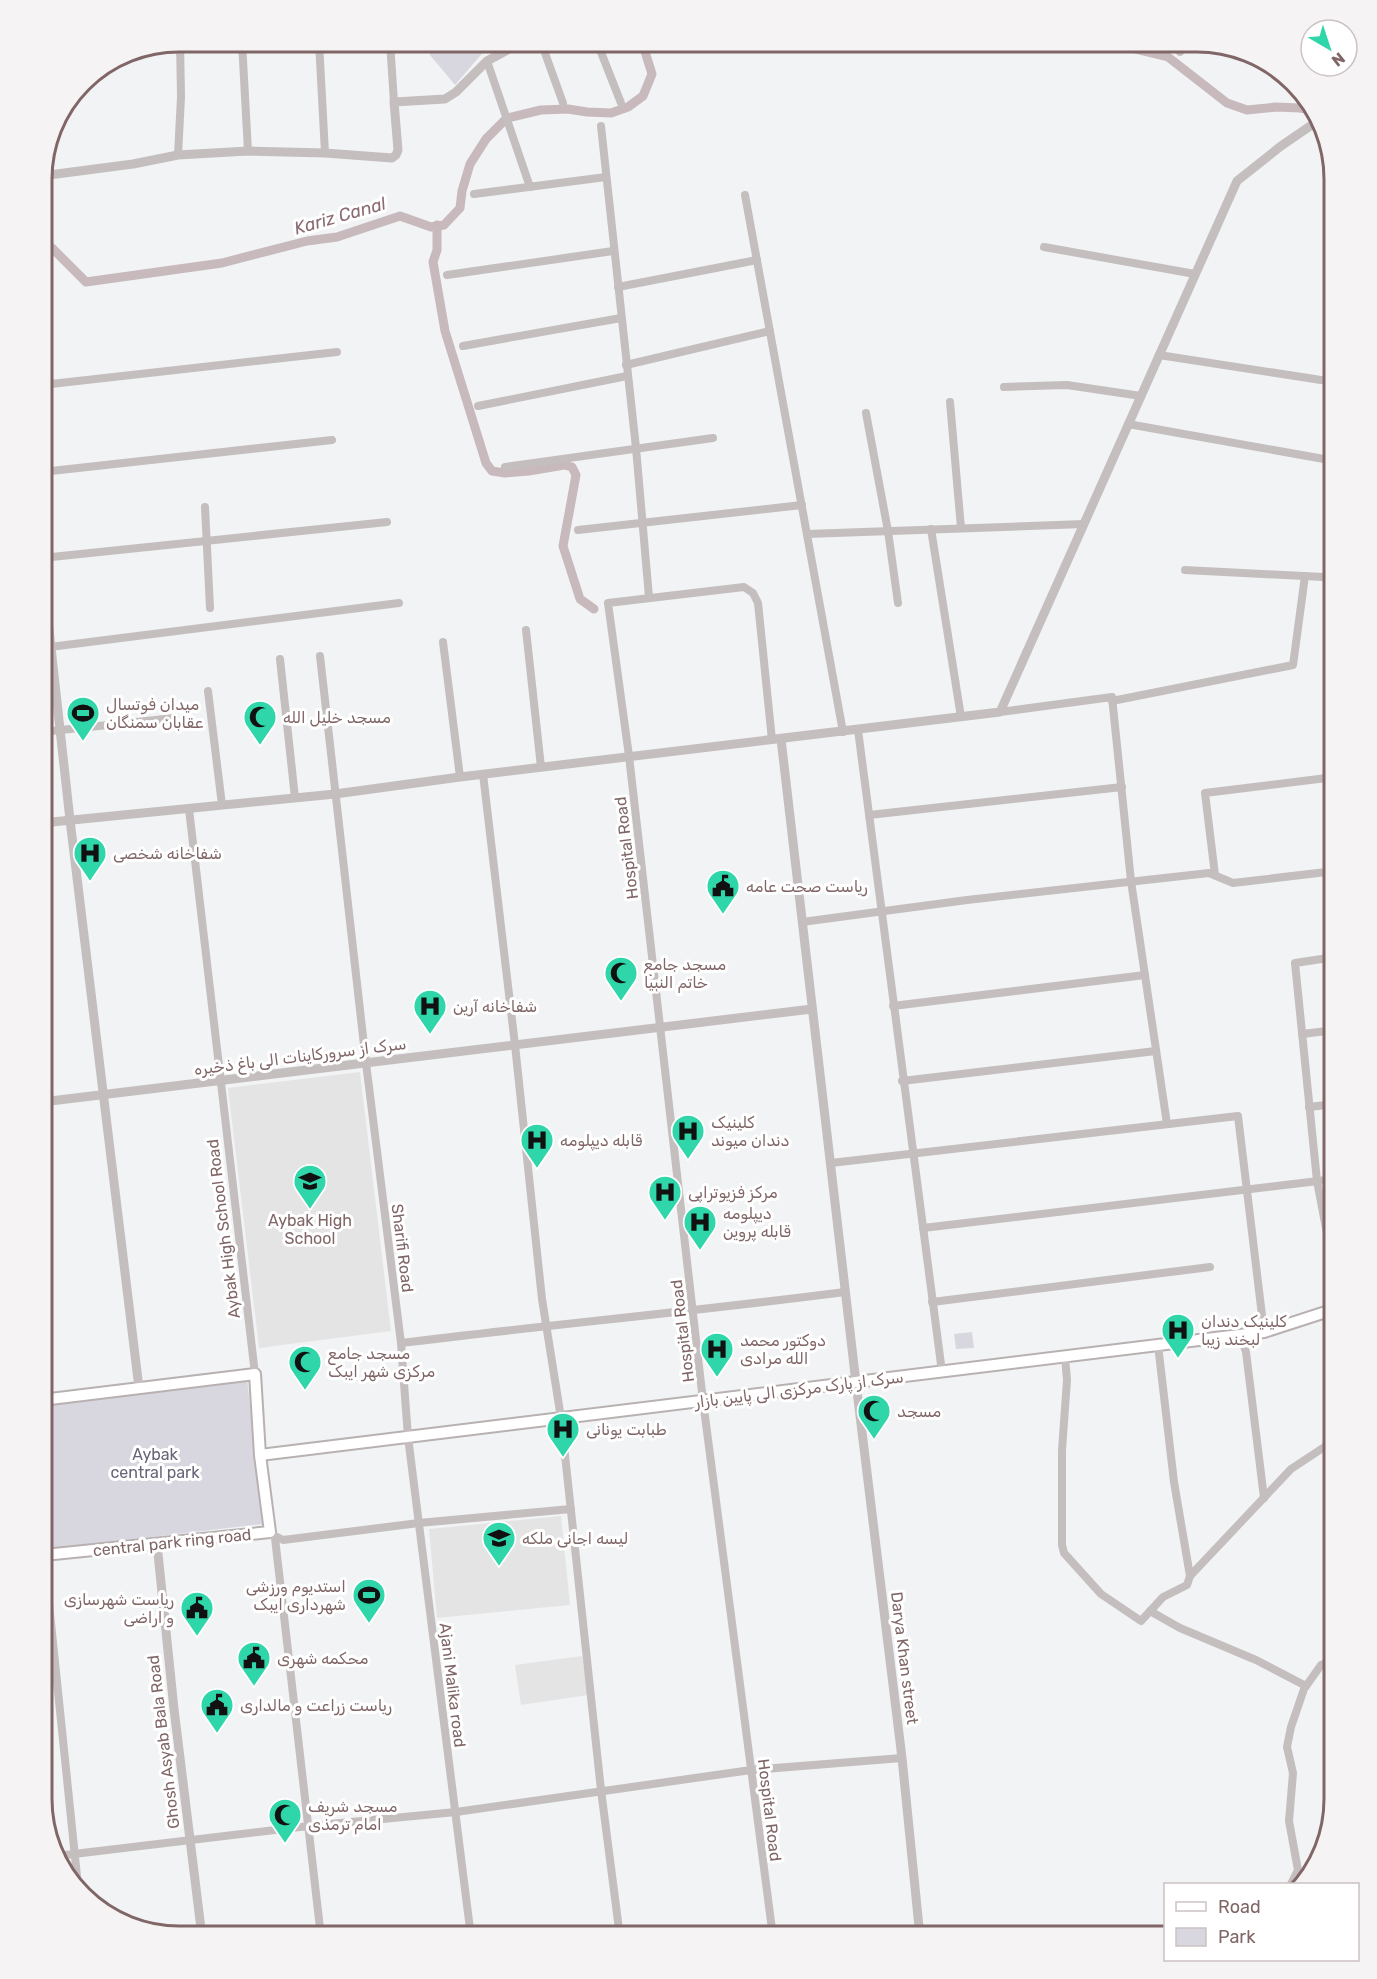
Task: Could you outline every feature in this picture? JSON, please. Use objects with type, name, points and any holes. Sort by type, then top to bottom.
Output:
[{"type":"main road","name":"سرک از پارک مرکزی الی پایین بازار","points":[[260,1455],[1264,1332],[1324,1313]]},
{"type":"main road","points":[[52,1400],[255,1374]]},
{"type":"main road","name":"central park ring road","points":[[52,1554],[272,1535],[260,1455],[255,1374]]},
{"type":"street","points":[[177,155],[181,97],[180,53]]},
{"type":"street","points":[[243,53],[248,151]]},
{"type":"street","points":[[320,53],[325,153]]},
{"type":"street","points":[[53,173],[91,170],[177,155],[248,151],[392,158],[398,150],[391,53]]},
{"type":"street","points":[[394,102],[445,99],[456,92],[487,61],[502,53]]},
{"type":"street","points":[[545,53],[563,103]]},
{"type":"street","points":[[601,53],[621,103]]},
{"type":"street","points":[[487,61],[530,187]]},
{"type":"street","points":[[1000,712],[1237,181],[1312,125]]},
{"type":"street","points":[[601,126],[636,448],[649,597],[744,587],[753,593],[758,603],[777,740]]},
{"type":"street","points":[[474,194],[606,177]]},
{"type":"street","points":[[746,195],[843,732]]},
{"type":"street","points":[[1044,247],[1195,274]]},
{"type":"street","points":[[447,275],[614,251]]},
{"type":"street","points":[[618,287],[757,260]]},
{"type":"street","points":[[462,346],[621,318]]},
{"type":"street","points":[[626,365],[770,331]]},
{"type":"street","points":[[53,384],[337,352]]},
{"type":"street","points":[[1159,355],[1321,380]]},
{"type":"street","points":[[478,405],[627,376]]},
{"type":"street","points":[[1004,387],[1067,385],[1141,396]]},
{"type":"street","points":[[950,402],[961,528]]},
{"type":"street","points":[[866,413],[888,531],[898,603]]},
{"type":"street","points":[[1128,424],[1324,459]]},
{"type":"street","points":[[505,467],[713,438]]},
{"type":"street","points":[[53,471],[332,440]]},
{"type":"street","points":[[578,530],[802,505]]},
{"type":"street","points":[[205,507],[210,608]]},
{"type":"street","points":[[53,557],[387,522]]},
{"type":"street","points":[[807,534],[1084,524]]},
{"type":"street","points":[[931,529],[961,717]]},
{"type":"street","points":[[1185,570],[1323,577]]},
{"type":"street","points":[[1113,701],[1293,665],[1305,576]]},
{"type":"street","name":"Hospital Road","points":[[649,597],[611,601],[608,605],[629,756],[704,1401],[772,1926]]},
{"type":"street","points":[[53,646],[399,603]]},
{"type":"street","points":[[526,630],[541,767]]},
{"type":"street","points":[[443,642],[460,777]]},
{"type":"street","name":"Sharifi Road","points":[[320,656],[366,1063],[401,1343],[408,1437]]},
{"type":"street","points":[[280,659],[295,798]]},
{"type":"street","points":[[53,683],[139,1388]]},
{"type":"street","points":[[208,691],[222,805]]},
{"type":"street","points":[[53,822],[335,794],[1112,697],[1131,881],[1167,1124]]},
{"type":"street","points":[[53,730],[174,718]]},
{"type":"street","points":[[858,730],[942,1372]]},
{"type":"street","name":"Darya Khan street","points":[[777,740],[831,1163],[902,1758],[919,1926]]},
{"type":"street","points":[[483,774],[546,1325],[561,1418],[601,1790],[619,1926]]},
{"type":"street","points":[[1215,875],[1205,793],[1324,778]]},
{"type":"street","points":[[869,815],[1122,787]]},
{"type":"street","name":"Aybak High School Road","points":[[189,809],[255,1374]]},
{"type":"street","points":[[802,922],[1209,873],[1233,883],[1324,872]]},
{"type":"street","points":[[1324,959],[1295,963],[1317,1181],[1324,1218]]},
{"type":"street","points":[[893,1006],[1145,975]]},
{"type":"street","name":"سرک از سرورکاینات الی باغ ذخیره","points":[[52,1101],[812,1010]]},
{"type":"street","points":[[1302,1034],[1324,1031]]},
{"type":"street","points":[[903,1081],[1156,1051]]},
{"type":"street","points":[[1309,1107],[1324,1105]]},
{"type":"street","points":[[831,1163],[1238,1116],[1264,1332]]},
{"type":"street","points":[[923,1228],[1324,1180]]},
{"type":"street","points":[[932,1302],[1210,1267]]},
{"type":"street","points":[[401,1343],[845,1292]]},
{"type":"street","points":[[1240,1335],[1246,1352],[1264,1498]]},
{"type":"street","points":[[1158,1345],[1174,1482],[1190,1576]]},
{"type":"street","points":[[1065,1357],[1067,1380],[1062,1450],[1062,1545],[1064,1553],[1101,1594],[1141,1621],[1163,1597],[1187,1585],[1190,1576],[1290,1469],[1324,1447]]},
{"type":"street","name":"Ajani Malika road","points":[[408,1437],[470,1926]]},
{"type":"street","points":[[272,1535],[283,1540],[419,1522],[571,1509]]},
{"type":"street","points":[[272,1535],[320,1926]]},
{"type":"street","name":"Ghosh Asyab Bala Road","points":[[157,1544],[174,1709],[201,1926]]},
{"type":"street","points":[[1150,1611],[1180,1628],[1256,1660],[1306,1686]]},
{"type":"street","points":[[52,1647],[76,1873]]},
{"type":"street","points":[[1292,1883],[1298,1870],[1289,1821],[1293,1773],[1287,1747],[1291,1727],[1306,1686],[1324,1664]]},
{"type":"street","points":[[66,1855],[190,1839],[456,1812],[751,1770],[902,1758]]},
{"type":"shaded area","name":"Aybak High School","points":[[360,1072],[391,1331],[259,1348],[228,1088]]},
{"type":"shaded area","name":"لیسه اجانی ملکه","points":[[561,1516],[570,1605],[437,1618],[429,1529]]},
{"type":"shaded area","points":[[582,1656],[588,1695],[521,1705],[515,1665]]},
{"type":"green space","points":[[430,53],[483,53],[455,85]]},
{"type":"green space","points":[[972,1332],[974,1348],[956,1349],[954,1334]]},
{"type":"green space","name":"Aybak central park","points":[[247,1378],[263,1524],[52,1549],[52,1401]]},
{"type":"waterway","name":"Kariz Canal","points":[[53,249],[86,282],[222,263],[307,241],[337,237],[400,216],[431,227],[444,225],[460,208],[462,191],[470,164],[486,139],[507,118],[541,110],[568,109],[611,113],[628,107],[643,96],[652,74],[645,53]]},
{"type":"waterway","name":"Kariz Canal","points":[[1152,53],[1168,57],[1227,103],[1247,110],[1276,107],[1302,108]]},
{"type":"waterway","points":[[437,225],[437,250],[433,262],[445,331],[486,463],[492,471],[505,473],[564,465],[572,467],[576,475],[563,546],[580,599],[594,609]]},
{"type":"place","name":"میدان فوتسال عقابان سمنگان","points":[[83,742]]},
{"type":"place","name":"مسجد خلیل الله","points":[[260,746]]},
{"type":"place","name":"شفاخانه شخصی","points":[[90,882]]},
{"type":"place","name":"ریاست صحت عامه","points":[[723,915]]},
{"type":"place","name":"مسجد جامع خاتم النبیا","points":[[621,1002]]},
{"type":"place","name":"شفاخانه آرین","points":[[430,1035]]},
{"type":"place","name":"کلینیک دندان میوند","points":[[688,1160]]},
{"type":"place","name":"قابله دیپلومه","points":[[537,1169]]},
{"type":"place","name":"Aybak High School","points":[[310,1210]]},
{"type":"place","name":"مرکز فزیوتراپی","points":[[665,1221]]},
{"type":"place","name":"دیپلومه قابله پروین","points":[[700,1251]]},
{"type":"place","name":"کلینیک دندان لبخند زیبا","points":[[1178,1359]]},
{"type":"place","name":"دوکتور محمد الله مرادی","points":[[717,1378]]},
{"type":"place","name":"مسجد جامع مرکزی شهر ایبک","points":[[305,1391]]},
{"type":"place","name":"مسجد","points":[[874,1440]]},
{"type":"place","name":"طبابت یونانی","points":[[563,1458]]},
{"type":"place","name":"لیسه اجانی ملکه","points":[[499,1567]]},
{"type":"place","name":"استدیوم ورزشی شهرداری ایبک","points":[[369,1624]]},
{"type":"place","name":"ریاست شهرسازی و اراضی","points":[[197,1637]]},
{"type":"place","name":"محکمه شهری","points":[[254,1687]]},
{"type":"place","name":"ریاست زراعت و مالداری","points":[[217,1734]]},
{"type":"place","name":"مسجد شریف امام ترمذی","points":[[285,1844]]}]
